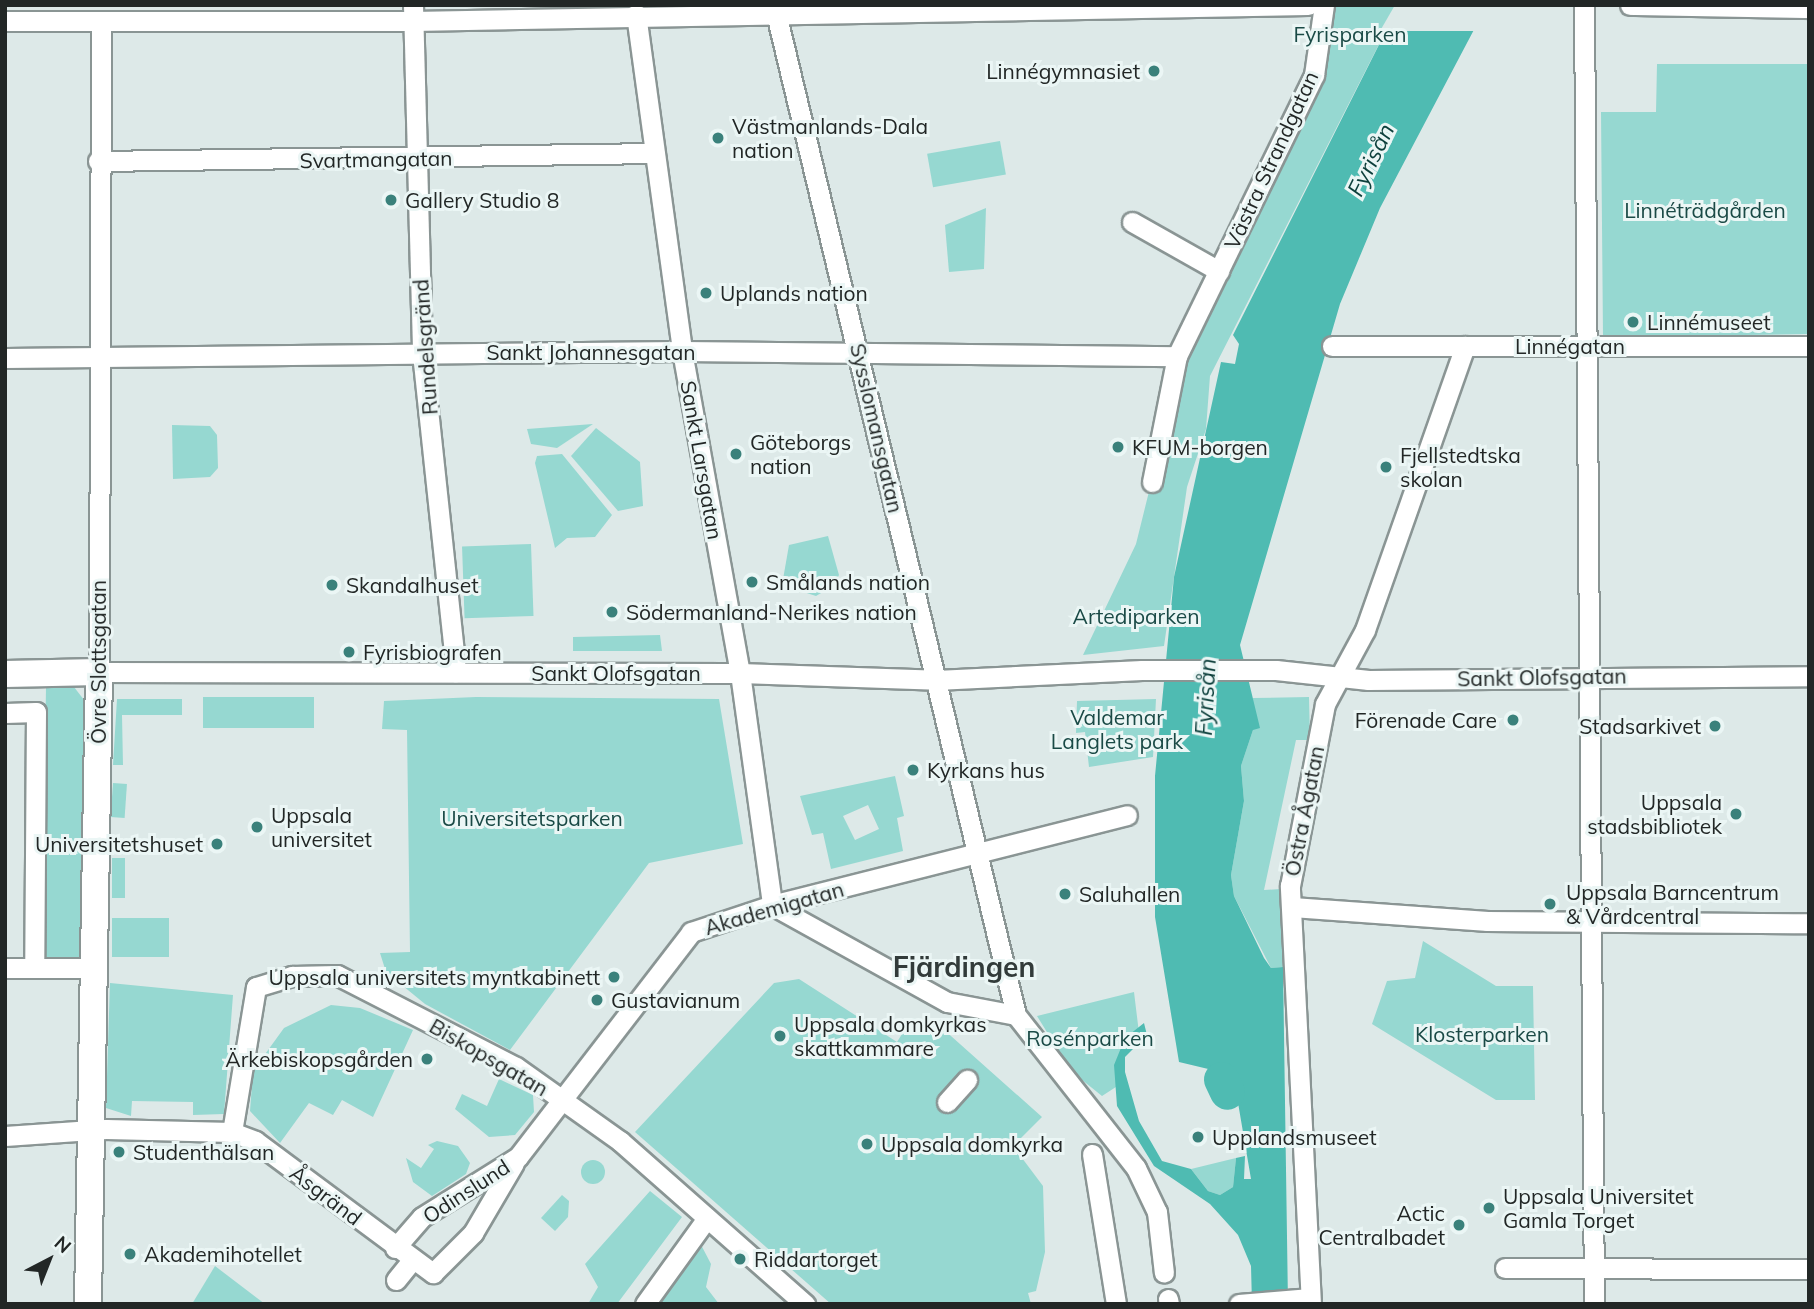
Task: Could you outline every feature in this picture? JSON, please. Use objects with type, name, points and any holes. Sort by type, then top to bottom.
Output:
[{"type":"street","points":[[636,14],[661,5]]},
{"type":"street","points":[[5,21],[412,13],[636,14],[775,8],[1308,5]]},
{"type":"street","name":"Västra Strandgatan","points":[[1152,482],[1177,356],[1314,75],[1324,5]]},
{"type":"street","points":[[1584,5],[1594,1304]]},
{"type":"street","points":[[1630,5],[1809,8]]},
{"type":"street","name":"Sysslomansgatan","points":[[775,8],[979,851],[1016,1015]]},
{"type":"street","name":"Rundelsgränd","points":[[412,13],[422,353],[456,672]]},
{"type":"street","name":"Sankt Larsgatan","points":[[636,14],[682,351],[740,673],[772,905]]},
{"type":"street","name":"Övre Slottsgatan","points":[[88,1304],[89,1135],[96,968],[99,673],[97,356],[101,21]]},
{"type":"street","name":"Svartmangatan","points":[[98,161],[416,159],[654,153]]},
{"type":"street","name":"Västra Strandgatan","points":[[1132,222],[1219,271]]},
{"type":"street","name":"Linnégatan","points":[[1332,346],[1809,346]]},
{"type":"street","name":"Östra Ågatan","points":[[1306,1300],[1290,886],[1325,704],[1345,675],[1465,346]]},
{"type":"street","name":"Sankt Johannesgatan","points":[[5,358],[682,351],[1177,356]]},
{"type":"street","name":"Sankt Olofsgatan","points":[[5,674],[740,673],[936,680],[1142,670],[1276,670],[1383,680],[1590,674],[1809,676]]},
{"type":"street","points":[[5,712],[36,712],[34,967]]},
{"type":"street","name":"Akademigatan","points":[[564,1101],[691,932],[772,905],[1128,815]]},
{"type":"street","points":[[772,905],[947,1002],[1016,1015],[1136,1168],[1157,1212],[1164,1273]]},
{"type":"street","points":[[1292,907],[1450,919],[1809,923]]},
{"type":"street","points":[[5,968],[96,968]]},
{"type":"street","name":"Biskopsgatan","points":[[232,1132],[256,987],[292,976],[337,975],[516,1067],[564,1101],[707,1218],[805,1304]]},
{"type":"street","points":[[947,1102],[967,1080]]},
{"type":"street","name":"Odinslund","points":[[395,1248],[422,1217],[518,1157],[564,1101]]},
{"type":"street","name":"Åsgränd","points":[[5,1136],[89,1135],[106,1129],[232,1132],[255,1142],[395,1248],[433,1273],[473,1233],[518,1157]]},
{"type":"street","points":[[1092,1154],[1116,1304]]},
{"type":"street","points":[[645,1304],[707,1218]]},
{"type":"street","points":[[396,1280],[413,1259]]},
{"type":"street","points":[[1505,1268],[1809,1269]]},
{"type":"street","points":[[1239,1304],[1306,1300]]},
{"type":"green space","name":"Fyrisparken","points":[[1323,5],[1399,5],[1210,376],[1206,429],[1187,487],[1164,646],[1083,655],[1136,544],[1188,334],[1314,75]]},
{"type":"green space","name":"Linnéträdgården","points":[[1657,64],[1809,64],[1809,334],[1603,337],[1601,112],[1656,112]]},
{"type":"green space","points":[[1000,141],[1006,174],[933,187],[927,154]]},
{"type":"green space","points":[[986,208],[984,269],[949,272],[945,225]]},
{"type":"green space","points":[[593,424],[557,448],[531,444],[527,429]]},
{"type":"green space","points":[[172,425],[210,426],[217,435],[218,468],[210,477],[173,479]]},
{"type":"green space","points":[[596,428],[640,462],[643,506],[618,511],[571,456]]},
{"type":"green space","points":[[562,454],[612,515],[595,537],[567,538],[555,548],[535,463],[537,456]]},
{"type":"green space","points":[[828,536],[839,575],[833,586],[816,596],[782,585],[789,545]]},
{"type":"green space","points":[[531,544],[534,616],[465,618],[462,546]]},
{"type":"green space","points":[[660,635],[662,651],[573,651],[573,637]]},
{"type":"green space","points":[[46,687],[74,687],[91,709],[87,957],[42,958]]},
{"type":"green space","points":[[203,697],[314,697],[314,728],[203,728]]},
{"type":"green space","name":"Universitetsparken","points":[[476,697],[719,699],[743,844],[649,863],[510,1050],[425,1004],[386,972],[380,953],[410,952],[407,730],[382,729],[384,701]]},
{"type":"green space","points":[[1309,697],[1310,740],[1296,740],[1264,890],[1281,889],[1283,967],[1271,968],[1234,896],[1231,875],[1244,801],[1241,766],[1253,730],[1253,698]]},
{"type":"green space","points":[[117,699],[182,699],[182,715],[122,715],[123,765],[113,765]]},
{"type":"green space","name":"Valdemar Langlets park","points":[[1156,699],[1153,757],[1089,767],[1085,732],[1076,733],[1077,701]]},
{"type":"green space","points":[[895,776],[904,816],[897,818],[903,851],[831,869],[823,833],[812,835],[800,796]],"holes":[[[868,805],[879,829],[855,840],[843,816]]]},
{"type":"green space","points":[[113,783],[127,784],[125,818],[111,817]]},
{"type":"green space","points":[[112,858],[125,858],[125,898],[112,898]]},
{"type":"green space","points":[[112,918],[169,918],[169,957],[112,957]]},
{"type":"green space","name":"Klosterparken","points":[[1423,941],[1496,986],[1533,986],[1535,1100],[1496,1100],[1372,1024],[1387,981],[1415,978]]},
{"type":"green space","points":[[799,979],[897,1042],[912,1018],[942,1028],[1042,1117],[1013,1146],[1043,1186],[1045,1252],[1036,1291],[1028,1293],[1031,1304],[831,1304],[635,1132],[774,983]]},
{"type":"green space","points":[[110,983],[233,995],[224,1114],[193,1115],[193,1102],[132,1101],[131,1116],[106,1108]]},
{"type":"green space","name":"Rosénparken","points":[[1134,992],[1139,1033],[1122,1053],[1119,1085],[1102,1096],[1071,1071],[1037,1016]]},
{"type":"green space","points":[[331,1005],[360,1008],[413,1030],[373,1117],[342,1100],[333,1115],[309,1103],[280,1143],[250,1111],[253,1071],[284,1028]]},
{"type":"green space","points":[[499,1079],[533,1095],[534,1112],[515,1135],[489,1137],[455,1109],[462,1094],[487,1106]]},
{"type":"green space","points":[[437,1141],[458,1146],[470,1163],[466,1174],[432,1196],[413,1182],[406,1158],[421,1168],[434,1149],[428,1145]]},
{"type":"green space","points":[[1236,1158],[1233,1187],[1220,1195],[1208,1191],[1191,1169]]},
{"type":"green space","points":[[593,1160],[601,1164],[605,1172],[601,1180],[593,1184],[585,1180],[581,1172],[585,1164]]},
{"type":"green space","points":[[650,1191],[682,1217],[617,1304],[588,1304],[598,1287],[585,1264]]},
{"type":"green space","points":[[562,1195],[569,1201],[568,1217],[555,1231],[541,1218]]},
{"type":"green space","points":[[699,1241],[711,1264],[706,1287],[719,1304],[650,1304]]},
{"type":"green space","points":[[215,1266],[265,1304],[192,1304]]},
{"type":"water","name":"Fyrisån","points":[[1399,5],[1487,5],[1380,208],[1340,304],[1240,645],[1260,728],[1253,730],[1241,766],[1244,801],[1231,875],[1234,896],[1264,958],[1271,968],[1283,967],[1288,1304],[1252,1304],[1251,1266],[1238,1235],[1210,1204],[1154,1166],[1117,1106],[1114,1065],[1125,1038],[1144,1023],[1147,1035],[1125,1057],[1125,1072],[1139,1121],[1162,1161],[1191,1169],[1208,1191],[1220,1195],[1233,1187],[1236,1158],[1245,1156],[1244,1179],[1251,1179],[1236,1091],[1225,1073],[1179,1062],[1155,917],[1155,776],[1174,577],[1221,362],[1235,364],[1239,344],[1233,335]]},
{"type":"pier","points":[[1395,5],[1491,5],[1478,31],[1380,31]]},
{"type":"waterway","points":[[1221,1079],[1227,1092]]},
{"type":"place","name":"Linnégymnasiet","points":[[1154,71]]},
{"type":"place","name":"Västmanlands-Dala nation","points":[[718,138]]},
{"type":"place","name":"Gallery Studio 8","points":[[391,200]]},
{"type":"place","name":"Uplands nation","points":[[706,293]]},
{"type":"place","name":"Linnémuseet","points":[[1633,322]]},
{"type":"place","name":"KFUM-borgen","points":[[1118,447]]},
{"type":"place","name":"Göteborgs nation","points":[[736,454]]},
{"type":"place","name":"Fjellstedtska skolan","points":[[1386,467]]},
{"type":"place","name":"Smålands nation","points":[[752,582]]},
{"type":"place","name":"Skandalhuset","points":[[332,585]]},
{"type":"place","name":"Södermanland-Nerikes nation","points":[[612,612]]},
{"type":"place","name":"Fyrisbiografen","points":[[349,652]]},
{"type":"place","name":"Förenade Care","points":[[1513,720]]},
{"type":"place","name":"Stadsarkivet","points":[[1715,726]]},
{"type":"place","name":"Kyrkans hus","points":[[913,770]]},
{"type":"place","name":"Uppsala stadsbibliotek","points":[[1736,814]]},
{"type":"place","name":"Uppsala universitet","points":[[257,827]]},
{"type":"place","name":"Universitetshuset","points":[[217,844]]},
{"type":"place","name":"Saluhallen","points":[[1065,894]]},
{"type":"place","name":"Uppsala Barncentrum & Vårdcentral","points":[[1550,904]]},
{"type":"place","name":"Uppsala universitets myntkabinett","points":[[614,977]]},
{"type":"place","name":"Gustavianum","points":[[597,1000]]},
{"type":"place","name":"Uppsala domkyrkas skattkammare","points":[[780,1036]]},
{"type":"place","name":"Ärkebiskopsgården","points":[[427,1059]]},
{"type":"place","name":"Upplandsmuseet","points":[[1198,1137]]},
{"type":"place","name":"Uppsala domkyrka","points":[[867,1144]]},
{"type":"place","name":"Studenthälsan","points":[[119,1152]]},
{"type":"place","name":"Uppsala Universitet Gamla Torget","points":[[1489,1208]]},
{"type":"place","name":"Actic Centralbadet","points":[[1459,1225]]},
{"type":"place","name":"Akademihotellet","points":[[130,1254]]},
{"type":"place","name":"Riddartorget","points":[[740,1259]]},
{"type":"district","name":"Fjärdingen","points":[[964,967]]},
{"type":"park label","name":"Artediparken","points":[[1136,616]]}]
